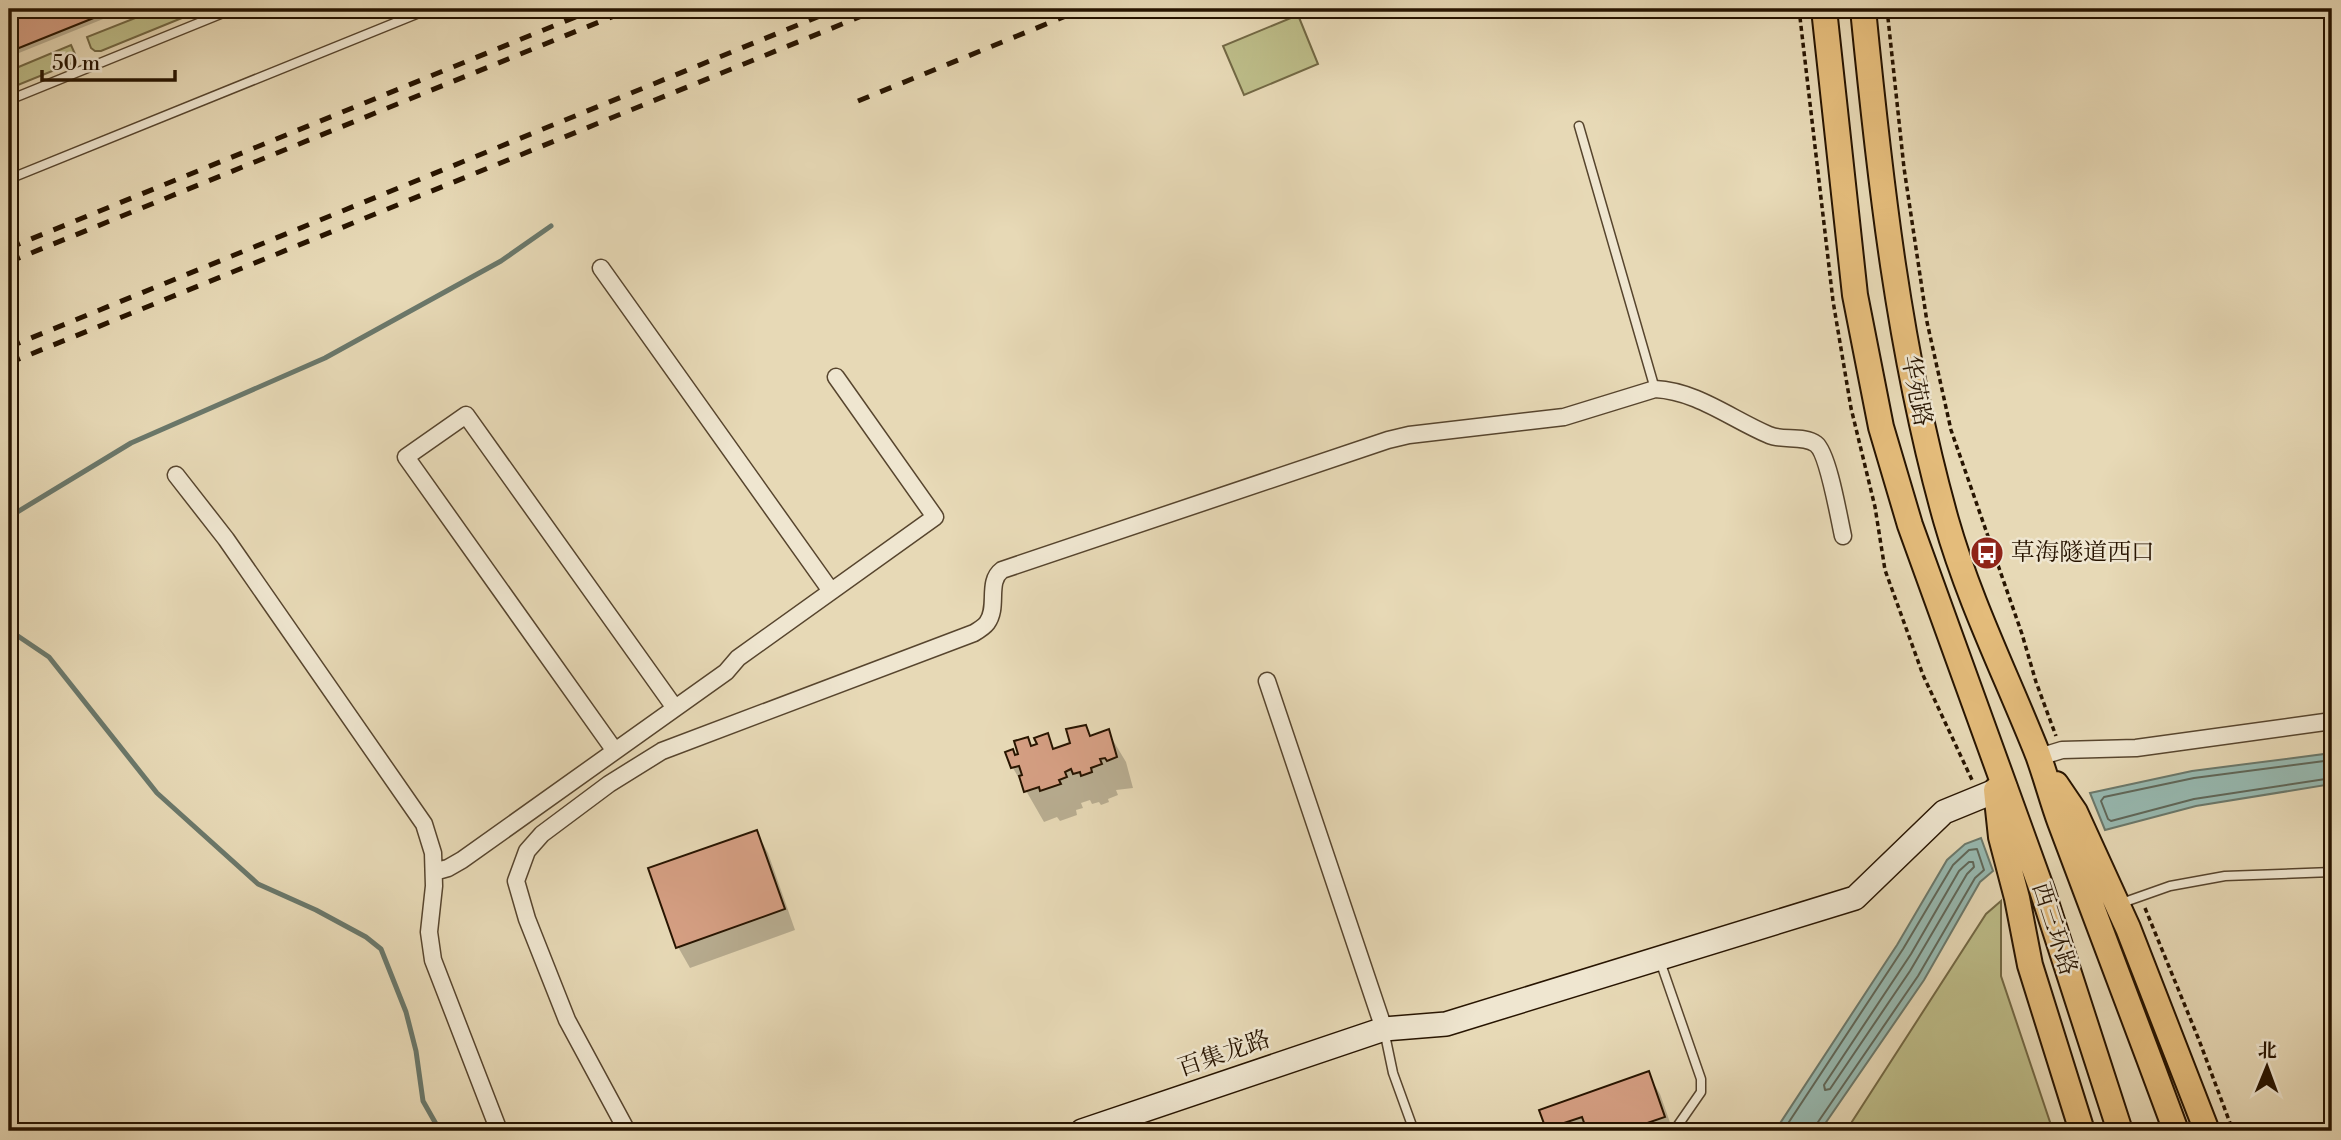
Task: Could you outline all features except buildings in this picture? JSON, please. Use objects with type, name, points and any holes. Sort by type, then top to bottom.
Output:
[{"type":"main road","name":"华苑路","points":[[1824,9],[1856,295],[1881,427],[1910,525],[1984,728],[2000,788]]},
{"type":"main road","name":"华苑路","points":[[1863,9],[1882,189],[1897,292],[1921,421],[1947,522],[1980,620],[2050,754]]},
{"type":"main road","points":[[2050,754],[2075,812],[2128,901],[2207,1131]]},
{"type":"main road","name":"西三环路","points":[[2050,754],[2058,818],[2176,1131]]},
{"type":"main road","points":[[2000,788],[2001,837],[2017,898],[2030,965],[2082,1131]]},
{"type":"main road","name":"西三环路","points":[[2000,788],[2042,890],[2120,1131]]},
{"type":"street","points":[[601,268],[831,591]]},
{"type":"street","points":[[434,872],[462,860],[726,672],[738,658],[935,517],[836,377]]},
{"type":"street","points":[[627,1131],[567,1020],[527,919],[516,881],[527,851],[537,839],[610,784],[662,751],[974,634],[987,624],[990,618],[994,581],[996,574],[1002,570],[1388,440],[1409,435],[1564,417],[1655,389],[1690,395],[1772,436],[1816,444],[1824,456],[1843,536]]},
{"type":"street","points":[[615,751],[406,457],[466,415],[676,708]]},
{"type":"street","points":[[176,475],[226,539],[424,824],[433,853],[429,932],[433,960],[499,1131]]},
{"type":"street","points":[[1267,681],[1384,1029]]},
{"type":"street","points":[[2050,754],[2136,748],[2332,721]]},
{"type":"street","name":"百集龙路","points":[[1082,1131],[1384,1029],[1446,1024],[1855,898],[1944,812],[2000,788]]},
{"type":"lane","points":[[9,100],[233,9]]},
{"type":"lane","points":[[9,179],[429,9]]},
{"type":"lane","points":[[1579,127],[1655,389]]},
{"type":"lane","points":[[2128,901],[2170,886],[2225,876],[2332,872]]},
{"type":"lane","points":[[1659,958],[1702,1079],[1702,1092],[1674,1131]]},
{"type":"lane","points":[[1384,1029],[1393,1073],[1414,1131]]},
{"type":"path","points":[[1887,9],[1904,168],[1925,309],[1951,430],[2022,634],[2036,682],[2050,754]]},
{"type":"path","points":[[2128,901],[2143,902],[2233,1131]]},
{"type":"green space","points":[[158,9],[204,9],[101,51],[91,48],[87,37]]},
{"type":"green space","points":[[1298,15],[1318,64],[1244,95],[1223,46]]},
{"type":"green space","points":[[71,45],[75,54],[72,63],[9,87],[9,71]]},
{"type":"green space","points":[[2001,901],[2001,976],[2053,1131],[1846,1131],[1986,914]]},
{"type":"water","points":[[2332,753],[2332,784],[2196,806],[2105,830],[2090,793],[2192,771]]},
{"type":"water","points":[[1981,838],[1993,871],[1980,882],[1924,980],[1820,1131],[1775,1131],[1897,945],[1947,860],[1965,844]]},
{"type":"waterway","points":[[9,517],[131,443],[325,358],[501,261],[551,226]]},
{"type":"waterway","points":[[9,630],[49,657],[157,793],[258,884],[316,910],[366,937],[381,949],[406,1012],[416,1051],[423,1101],[440,1131]]},
{"type":"railway","points":[[9,248],[595,9]]},
{"type":"railway","points":[[9,262],[631,9]]},
{"type":"railway","points":[[9,347],[837,9]]},
{"type":"railway","points":[[9,363],[879,9]]},
{"type":"railway","points":[[858,101],[1083,9]]},
{"type":"place","name":"草海隧道西口","points":[[1987,553]]}]
